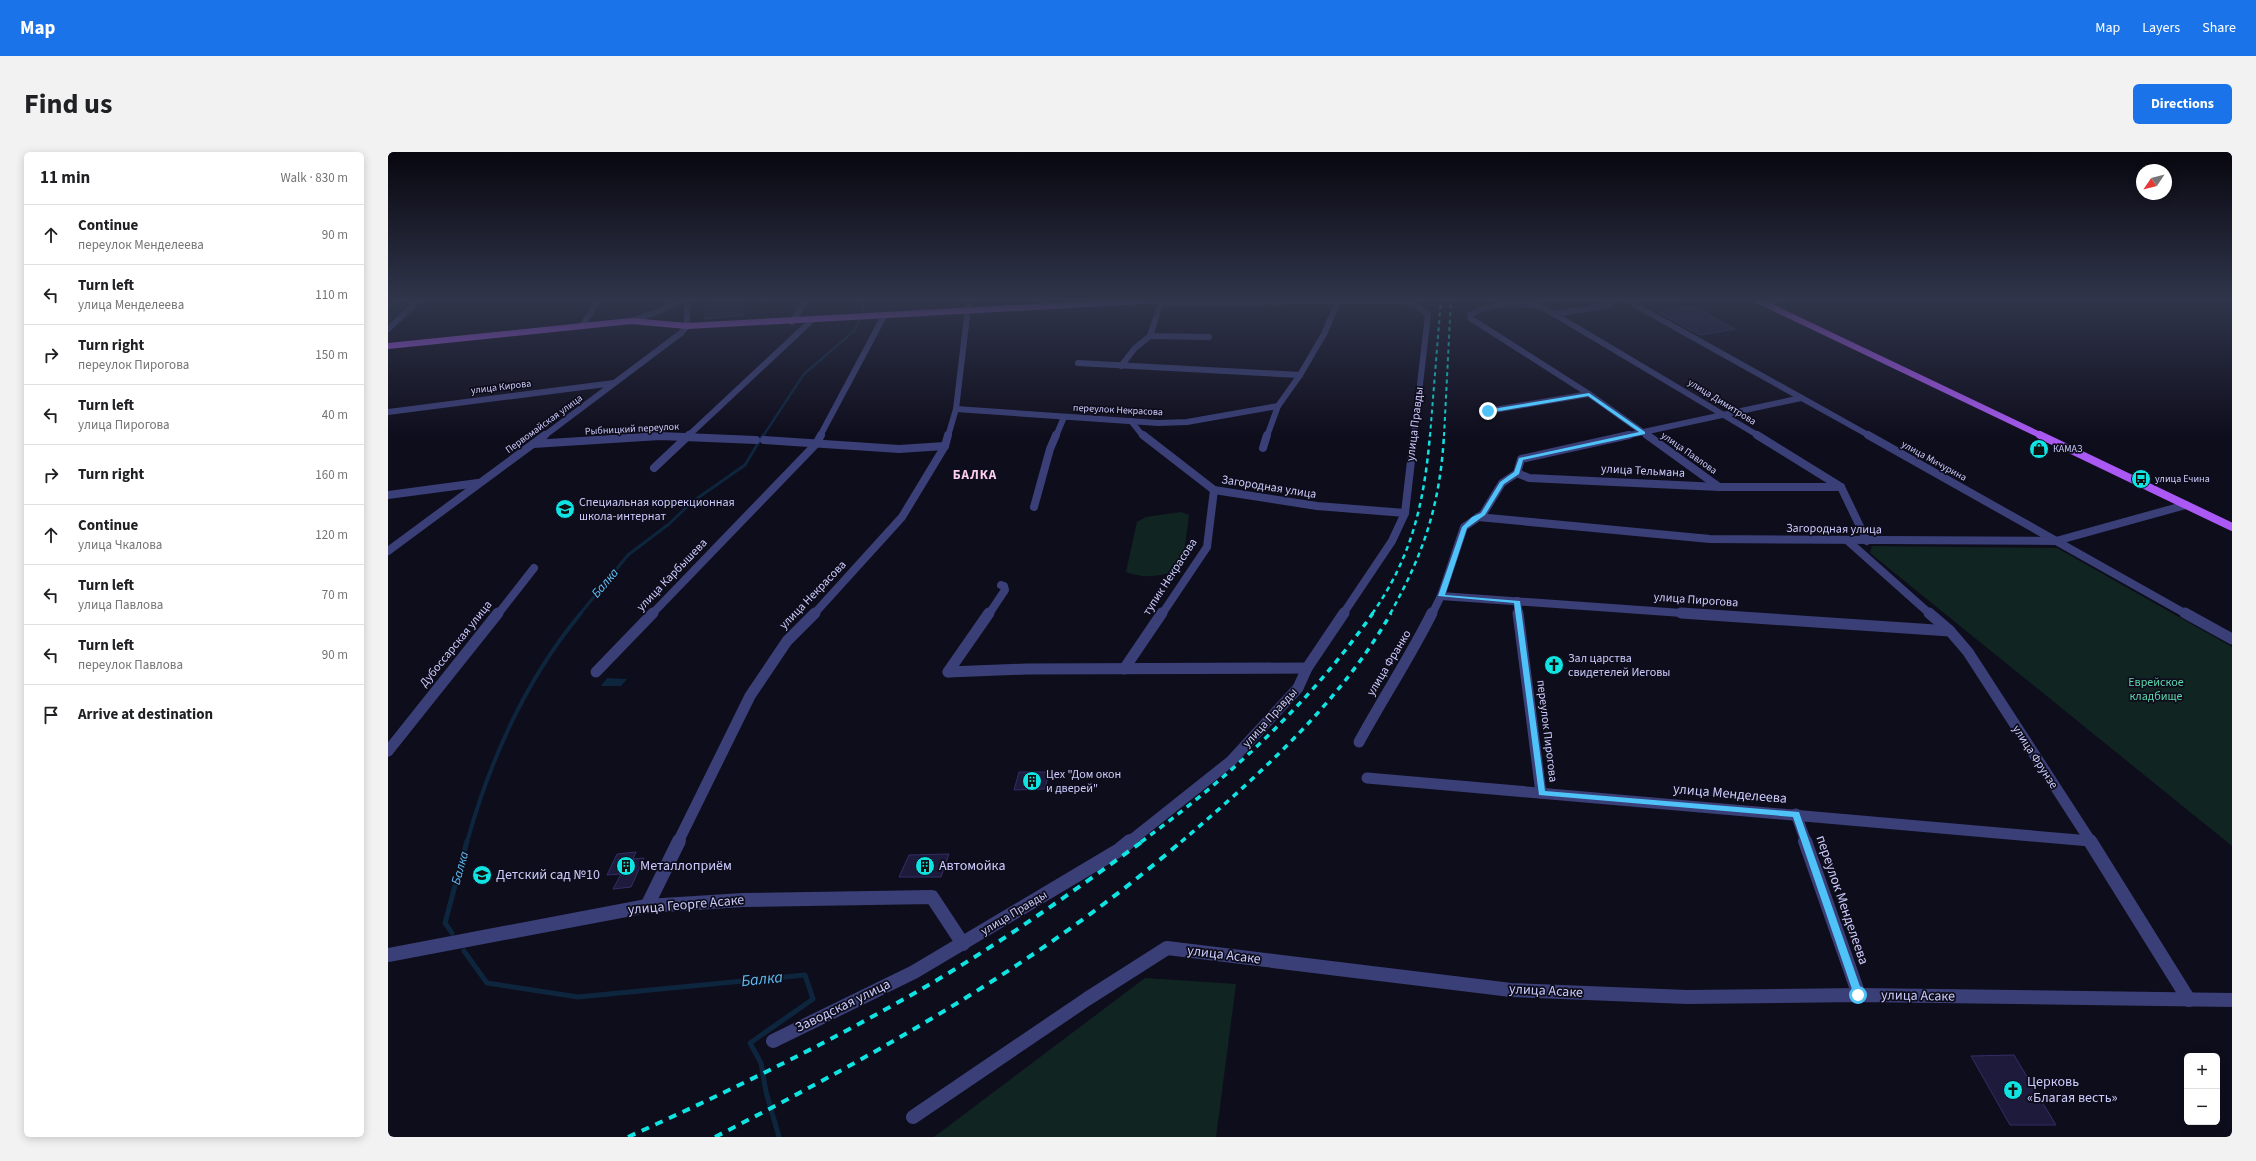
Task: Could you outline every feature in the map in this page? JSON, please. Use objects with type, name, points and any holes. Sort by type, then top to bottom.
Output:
[{"type":"main road","points":[[388,346],[398,345]]},
{"type":"main road","points":[[1851,345],[2232,527]]},
{"type":"street","name":"Первомайская улица","points":[[388,551],[616,383],[663,345]]},
{"type":"street","points":[[654,468],[786,345]]},
{"type":"street","name":"улица Карбышева","points":[[596,672],[816,444],[869,345]]},
{"type":"street","name":"улица Некрасова","points":[[647,906],[750,696],[787,641],[840,586],[902,517],[945,446],[956,409],[964,345]]},
{"type":"street","points":[[1121,366],[1139,345]]},
{"type":"street","points":[[1263,448],[1278,406],[1300,375],[1318,345]]},
{"type":"street","name":"улица Правды","points":[[914,972],[1118,850],[1231,761],[1298,688],[1307,668],[1392,541],[1405,513],[1425,345]]},
{"type":"street","name":"улица Павлова","points":[[1512,345],[1589,394],[1719,487]]},
{"type":"street","name":"улица Димитрова","points":[[1606,345],[1841,487]]},
{"type":"street","name":"улица Мичурина","points":[[1706,345],[2232,639]]},
{"type":"street","points":[[1078,363],[1300,375]]},
{"type":"street","name":"улица Кирова","points":[[388,412],[616,383]]},
{"type":"street","points":[[1488,411],[1589,394]]},
{"type":"street","points":[[1517,473],[1521,459],[1801,398]]},
{"type":"street","name":"переулок Некрасова","points":[[956,409],[1131,421],[1187,422],[1278,406]]},
{"type":"street","points":[[1034,507],[1050,449],[1064,417]]},
{"type":"street","name":"Загородная улица","points":[[1131,421],[1147,440],[1214,490],[1317,506],[1405,513]]},
{"type":"street","name":"Рыбницкий переулок","points":[[533,444],[660,436],[689,436],[899,449],[945,446]]},
{"type":"street","name":"улица Тельмана","points":[[1517,473],[1529,478],[1719,487],[1841,487]]},
{"type":"street","name":"улица Франко","points":[[1359,742],[1384,696],[1410,656],[1441,596],[1462,532],[1467,523],[1478,517],[1486,510],[1502,483],[1517,473]]},
{"type":"street","points":[[388,495],[480,482]]},
{"type":"street","points":[[1841,487],[1867,541]]},
{"type":"street","name":"тупик Некрасова","points":[[1124,669],[1207,547],[1214,490]]},
{"type":"street","name":"Загородная улица","points":[[1478,517],[1710,539],[1848,541],[2056,541],[2186,505]]},
{"type":"street","name":"улица Фрунзе","points":[[1848,541],[1950,631],[1968,652],[2090,841],[2189,1000]]},
{"type":"street","name":"Дубоссарская улица","points":[[388,751],[393,737],[534,568]]},
{"type":"street","points":[[1001,585],[1004,586],[1005,590],[948,672],[1027,669],[1307,668]]},
{"type":"street","name":"улица Пирогова","points":[[1441,596],[1950,631]]},
{"type":"street","name":"переулок Пирогова","points":[[1517,601],[1542,793]]},
{"type":"street","name":"улица Менделеева","points":[[1367,778],[1796,814],[2090,841]]},
{"type":"street","name":"переулок Менделеева","points":[[1796,814],[1858,995]]},
{"type":"street","name":"улица Георге Асаке","points":[[388,955],[647,906],[743,900],[932,897],[963,944]]},
{"type":"street","name":"улица Асаке","points":[[913,1117],[1087,999],[1167,948],[1511,990],[1687,997],[1858,995],[2232,1000]]},
{"type":"street","name":"Заводская улица","points":[[773,1041],[914,972]]},
{"type":"green space","points":[[1181,512],[1189,515],[1182,567],[1169,573],[1154,576],[1140,576],[1126,572],[1137,522],[1146,517]]},
{"type":"green space","name":"Еврейское кладбище","points":[[1872,546],[2057,548],[2232,647],[2232,846],[1870,553]]},
{"type":"green space","points":[[1145,978],[1236,984],[1216,1137],[934,1137]]},
{"type":"water","points":[[607,678],[627,679],[621,686],[601,686]]},
{"type":"building","name":"Цех \"Дом окон и дверей\"","points":[[1019,772],[1049,772],[1045,789],[1014,790]]},
{"type":"building","name":"Металлоприём","points":[[636,852],[633,859],[644,858],[631,887],[613,889],[621,874],[607,875],[617,854]]},
{"type":"building","name":"Автомойка","points":[[949,854],[941,877],[899,877],[909,855]]},
{"type":"building","name":"Церковь «Благая весть»","points":[[2014,1055],[2056,1125],[2010,1125],[1971,1056]]},
{"type":"waterway","name":"Балка","points":[[763,436],[804,374],[838,345]]},
{"type":"waterway","name":"Балка","points":[[580,614],[628,555],[669,524],[692,502],[745,465],[763,435]]},
{"type":"waterway","name":"Балка","points":[[467,842],[487,781],[512,722],[543,665],[561,638],[581,613]]},
{"type":"waterway","name":"Балка","points":[[452,933],[445,923],[467,841]]},
{"type":"waterway","name":"Балка","points":[[464,951],[487,983],[578,997],[805,975],[813,999],[750,1043],[761,1063],[766,1092],[779,1137]]},
{"type":"railway","points":[[1430,436],[1437,345]]},
{"type":"railway","points":[[1444,436],[1449,345]]},
{"type":"railway","points":[[1372,614],[1386,593],[1397,572],[1414,529],[1424,484],[1430,435]]},
{"type":"railway","points":[[1390,614],[1412,570],[1428,528],[1439,484],[1444,435]]},
{"type":"railway","points":[[1141,842],[1206,792],[1267,737],[1296,708],[1323,677],[1349,646],[1373,613]]},
{"type":"railway","points":[[1181,842],[1268,764],[1323,707],[1371,646],[1391,613]]},
{"type":"railway","points":[[628,1137],[782,1064],[932,983],[1039,915],[1143,841]]},
{"type":"railway","points":[[715,1137],[837,1072],[958,1003],[1016,966],[1073,926],[1128,885],[1182,841]]},
{"type":"place","name":"КАМАЗ","points":[[2039,449]]},
{"type":"place","name":"улица Ечина","points":[[2141,479]]},
{"type":"place","name":"Специальная коррекционная школа-интернат","points":[[565,509]]},
{"type":"place","name":"Зал царства свидетелей Иеговы","points":[[1554,665]]},
{"type":"place","name":"Цех \"Дом окон и дверей\"","points":[[1032,781]]},
{"type":"place","name":"Металлоприём","points":[[626,866]]},
{"type":"place","name":"Автомойка","points":[[925,866]]},
{"type":"place","name":"Детский сад №10","points":[[482,875]]},
{"type":"place","name":"Церковь «Благая весть»","points":[[2013,1090]]},
{"type":"district","name":"БАЛКА","points":[[975,475]]},
{"type":"route","points":[[1488,411],[1589,394],[1643,433],[1521,459],[1517,473],[1502,483],[1483,514],[1474,518],[1464,527],[1441,596],[1517,601],[1542,793],[1796,814],[1858,995]]}]
